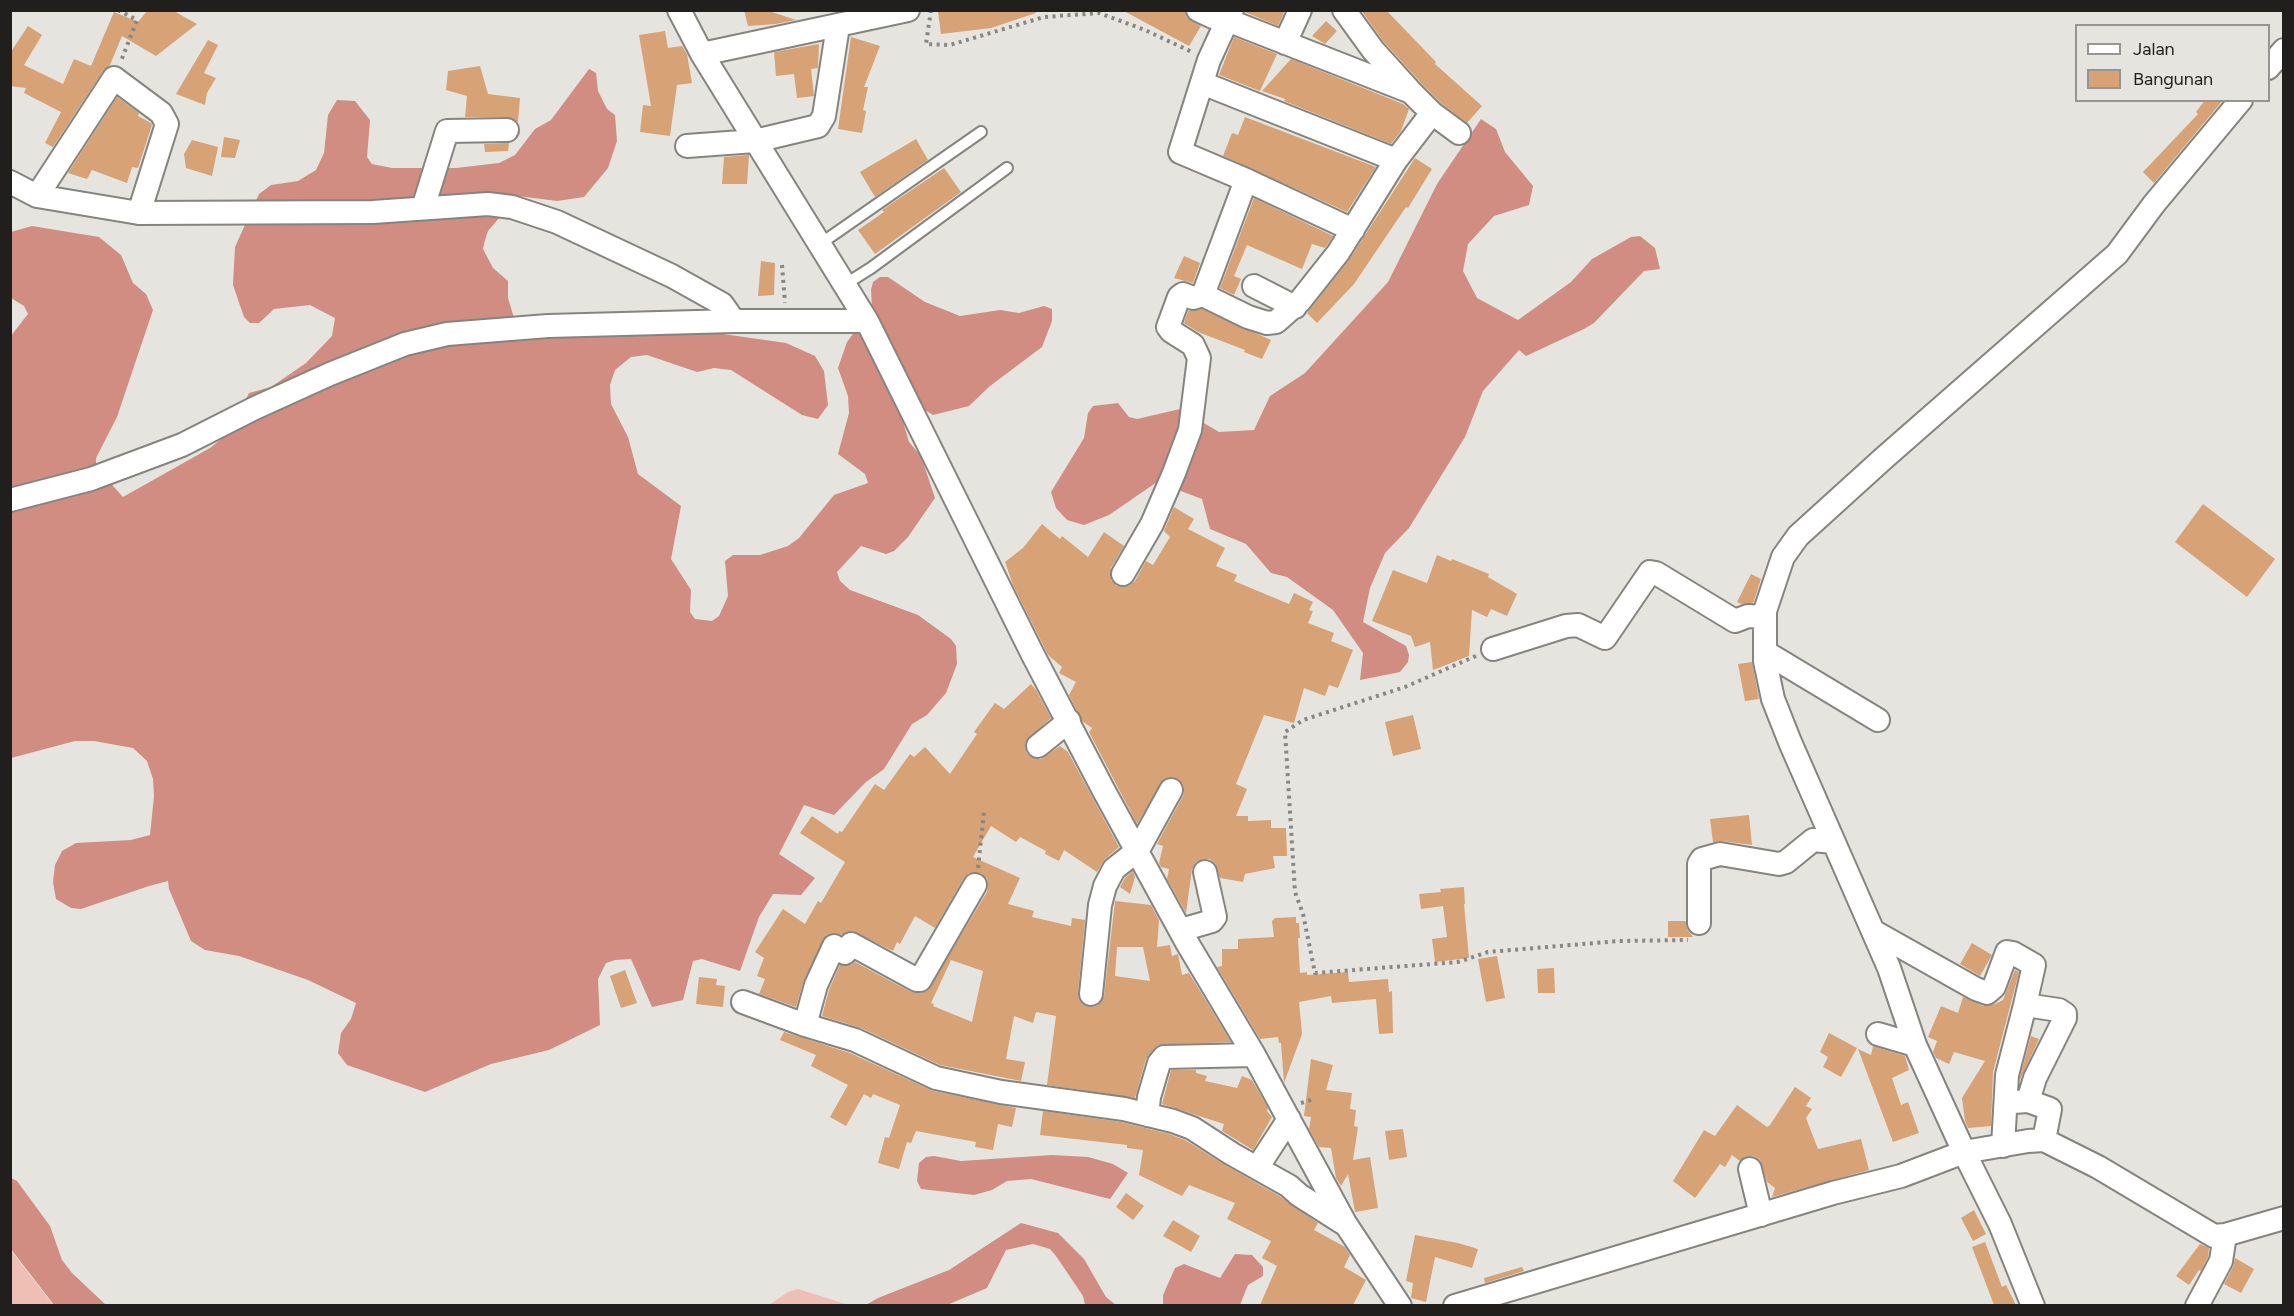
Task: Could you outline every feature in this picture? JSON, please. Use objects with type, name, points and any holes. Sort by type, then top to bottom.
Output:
[{"type":"street","points":[[679,10],[702,54],[867,321],[1033,655],[1104,791],[1180,930],[1254,1055],[1344,1223],[1400,1305]]},
{"type":"street","points":[[702,54],[908,10]]},
{"type":"street","points":[[1198,10],[1213,17],[1229,15],[1285,43],[1411,92]]},
{"type":"street","points":[[1285,43],[1300,10]]},
{"type":"street","points":[[1344,10],[1373,50],[1411,92],[1459,134]]},
{"type":"street","points":[[1229,15],[1209,60],[1181,153],[1246,180],[1353,230]]},
{"type":"street","points":[[687,146],[755,141],[818,126],[823,121],[838,26]]},
{"type":"street","points":[[2270,66],[2283,50]]},
{"type":"street","points":[[37,196],[114,78],[161,113],[167,124],[139,213]]},
{"type":"street","points":[[1202,82],[1396,160]]},
{"type":"street","points":[[2033,1305],[2000,1224],[1915,1045],[1891,974],[1873,930],[1773,699],[1765,652],[1765,611],[1783,558],[1805,530],[2117,254],[2239,102]]},
{"type":"street","points":[[1123,574],[1152,524],[1190,430],[1199,358],[1193,345],[1168,327],[1179,297],[1183,294],[1193,298],[1203,295],[1267,323],[1276,322],[1294,307],[1338,253],[1396,160],[1432,112]]},
{"type":"street","points":[[423,208],[447,131],[507,130]]},
{"type":"street","points":[[1203,295],[1246,180]]},
{"type":"street","points":[[10,182],[37,196],[139,213],[373,212],[488,204],[512,207],[557,222],[672,276],[722,303],[734,321]]},
{"type":"street","points":[[1254,286],[1294,307]]},
{"type":"street","points":[[10,500],[91,479],[182,446],[255,408],[330,374],[405,344],[447,334],[548,326],[734,321],[867,321]]},
{"type":"street","points":[[1493,649],[1566,626],[1578,625],[1605,638],[1650,572],[1656,573],[1735,621],[1748,616],[1765,617]]},
{"type":"street","points":[[1765,652],[1878,720]]},
{"type":"street","points":[[1038,746],[1069,722]]},
{"type":"street","points":[[1090,994],[1100,905],[1105,886],[1114,869],[1138,850],[1171,790]]},
{"type":"street","points":[[1699,923],[1699,864],[1702,859],[1719,854],[1779,864],[1786,862],[1813,840],[1833,842]]},
{"type":"street","points":[[1180,930],[1212,921],[1215,917],[1205,872]]},
{"type":"street","points":[[805,1025],[816,985],[834,946],[845,953],[851,944],[920,980],[975,885]]},
{"type":"street","points":[[1873,930],[1976,989],[1987,993],[1994,987],[2007,952],[2034,965],[2007,1076],[2003,1146]]},
{"type":"street","points":[[743,1002],[805,1025],[855,1040],[936,1077],[1001,1092],[1124,1109],[1192,1128],[1289,1186],[1299,1195],[1344,1223]]},
{"type":"street","points":[[2025,1005],[2059,1010],[2065,1014],[2035,1078],[2028,1101]]},
{"type":"street","points":[[1878,1034],[1915,1045]]},
{"type":"street","points":[[1147,1115],[1149,1097],[1159,1063],[1164,1057],[1254,1055]]},
{"type":"street","points":[[2005,1103],[2028,1101],[2050,1110],[2044,1140]]},
{"type":"street","points":[[1257,1168],[1289,1119]]},
{"type":"street","points":[[1455,1305],[1833,1192],[1901,1176],[1964,1152],[2044,1140],[2125,1181],[2212,1235],[2225,1235],[2283,1218]]},
{"type":"street","points":[[1750,1169],[1761,1215]]},
{"type":"street","points":[[2197,1305],[2221,1261],[2225,1235]]},
{"type":"lane","points":[[820,244],[981,132]]},
{"type":"lane","points":[[844,285],[871,268],[1007,168]]},
{"type":"path","points":[[114,78],[137,20],[118,10]]},
{"type":"path","points":[[931,10],[926,44],[950,45],[1044,17],[1099,13],[1145,30],[1209,60]]},
{"type":"path","points":[[782,265],[787,321]]},
{"type":"path","points":[[1493,649],[1405,687],[1303,720],[1285,732],[1295,892],[1303,914],[1315,973],[1458,962],[1488,952],[1618,942],[1695,939],[1699,933],[1699,923]]},
{"type":"path","points":[[982,845],[984,812]]},
{"type":"shaded area","points":[[589,69],[596,73],[598,91],[607,109],[615,115],[617,141],[608,168],[584,197],[557,201],[518,196],[488,231],[485,240],[483,249],[493,268],[508,281],[508,298],[520,338],[674,327],[786,343],[815,356],[824,371],[828,405],[818,419],[802,415],[731,370],[714,368],[697,372],[647,355],[631,357],[615,370],[610,385],[611,404],[628,437],[638,474],[681,506],[671,559],[691,590],[690,612],[695,619],[712,621],[719,616],[728,596],[725,561],[733,555],[760,555],[788,546],[799,538],[834,495],[868,483],[865,474],[838,454],[849,413],[848,396],[838,368],[847,342],[872,308],[873,282],[880,277],[888,277],[925,302],[960,316],[1000,310],[1019,313],[1044,306],[1052,309],[1052,321],[1042,347],[990,386],[969,406],[933,415],[925,410],[904,425],[909,442],[921,456],[935,498],[908,537],[894,551],[886,554],[861,546],[837,572],[840,581],[850,590],[918,615],[951,639],[956,646],[957,664],[946,693],[927,715],[912,724],[884,769],[866,782],[834,815],[804,805],[779,854],[815,878],[801,895],[773,894],[759,917],[740,971],[702,959],[693,961],[683,1000],[652,1007],[631,959],[606,963],[598,979],[600,1025],[549,1050],[491,1064],[425,1092],[347,1065],[338,1053],[341,1033],[351,1019],[356,1003],[308,980],[239,956],[205,950],[191,941],[169,889],[168,881],[81,909],[71,908],[56,899],[53,882],[55,865],[62,851],[76,843],[131,840],[150,835],[154,796],[153,779],[147,761],[133,748],[94,741],[75,741],[11,758],[10,337],[28,314],[24,306],[11,298],[11,232],[32,226],[99,237],[121,255],[133,283],[146,294],[153,310],[117,417],[96,458],[96,467],[123,497],[210,448],[230,432],[249,393],[271,387],[306,363],[332,336],[335,318],[310,305],[274,309],[259,323],[250,323],[244,317],[233,285],[235,247],[259,194],[271,185],[298,181],[316,170],[324,153],[328,115],[337,100],[355,101],[370,120],[367,157],[372,164],[392,168],[456,168],[499,163],[515,155],[535,129],[551,120]]},
{"type":"shaded area","points":[[1481,119],[1496,129],[1505,152],[1533,186],[1529,205],[1494,216],[1468,244],[1463,271],[1477,298],[1518,320],[1571,282],[1592,259],[1631,237],[1640,236],[1655,248],[1660,269],[1644,271],[1594,323],[1584,329],[1526,356],[1519,350],[1483,391],[1465,437],[1409,528],[1385,553],[1370,588],[1363,622],[1406,646],[1409,655],[1408,662],[1400,672],[1360,680],[1363,653],[1333,610],[1287,577],[1271,573],[1246,544],[1210,529],[1202,499],[1157,482],[1109,515],[1084,525],[1067,520],[1056,508],[1051,492],[1084,438],[1088,413],[1093,406],[1118,403],[1129,417],[1137,419],[1180,409],[1219,432],[1254,430],[1270,396],[1305,373],[1388,282],[1437,184]]},
{"type":"shaded area","points":[[1052,1155],[1088,1157],[1113,1164],[1128,1173],[1110,1199],[1031,1179],[1007,1181],[992,1190],[974,1195],[921,1189],[917,1181],[919,1163],[926,1157],[934,1156],[961,1161]]},
{"type":"shaded area","points":[[11,1178],[17,1181],[50,1226],[62,1260],[72,1273],[106,1305],[54,1305],[11,1249]]},
{"type":"shaded area","points":[[1021,1223],[1058,1233],[1084,1259],[1106,1297],[1116,1305],[1085,1305],[1083,1296],[1056,1256],[1050,1249],[1033,1244],[1006,1250],[987,1288],[947,1305],[866,1305],[949,1270]]},
{"type":"shaded area","points":[[10,1249],[53,1305],[11,1305]]},
{"type":"shaded area","points":[[1235,1254],[1252,1255],[1263,1267],[1263,1276],[1248,1285],[1240,1305],[1163,1305],[1163,1295],[1175,1268],[1184,1264],[1220,1278]]},
{"type":"shaded area","points":[[798,1289],[849,1305],[769,1305],[788,1292]]},
{"type":"building","points":[[148,10],[172,10],[197,24],[156,56],[122,36],[110,65],[103,71],[53,147],[45,143],[61,112],[24,93],[26,88],[10,86],[10,53],[28,26],[42,35],[24,65],[63,84],[74,59],[91,66],[114,12],[138,22]]},
{"type":"building","points":[[744,10],[766,10],[796,20],[748,26]]},
{"type":"building","points":[[946,10],[1035,10],[1036,13],[991,28],[941,34],[938,12]]},
{"type":"building","points":[[1122,10],[1185,10],[1187,18],[1201,26],[1189,46]]},
{"type":"building","points":[[1245,10],[1285,10],[1278,26]]},
{"type":"building","points":[[1361,10],[1386,10],[1436,62],[1435,64],[1482,106],[1467,123],[1441,103],[1421,83],[1383,41]]},
{"type":"building","points":[[1326,21],[1337,31],[1325,44],[1312,36]]},
{"type":"building","points":[[665,31],[668,48],[682,46],[687,54],[692,83],[677,85],[670,136],[640,132],[643,105],[651,106],[639,35]]},
{"type":"building","points":[[851,37],[880,46],[864,87],[868,87],[863,110],[866,111],[862,133],[838,129]]},
{"type":"building","points":[[1234,37],[1277,54],[1260,91],[1219,75]]},
{"type":"building","points":[[208,40],[218,45],[204,73],[216,78],[207,93],[205,105],[176,94]]},
{"type":"building","points":[[819,44],[818,68],[811,69],[814,96],[797,98],[794,74],[776,76],[774,52]]},
{"type":"building","points":[[1291,59],[1403,104],[1409,109],[1401,131],[1391,144],[1262,91]]},
{"type":"building","points":[[480,66],[488,94],[520,98],[518,122],[507,117],[465,117],[467,96],[446,90],[448,71]]},
{"type":"building","points":[[117,97],[152,125],[138,168],[132,167],[127,183],[92,170],[87,179],[68,173]]},
{"type":"building","points":[[2204,102],[2221,102],[2154,183],[2143,172],[2198,114],[2196,112]]},
{"type":"building","points":[[1245,117],[1376,167],[1347,212],[1223,156],[1232,133],[1238,135]]},
{"type":"building","points":[[224,137],[240,140],[235,158],[221,157]]},
{"type":"building","points":[[916,139],[928,160],[875,197],[860,172]]},
{"type":"building","points":[[192,140],[218,147],[212,176],[186,168],[184,154]]},
{"type":"building","points":[[509,143],[508,151],[485,152],[484,144]]},
{"type":"building","points":[[749,155],[747,184],[722,184],[724,157]]},
{"type":"building","points":[[1415,158],[1432,169],[1408,208],[1406,207],[1354,284],[1317,323],[1307,313],[1349,260]]},
{"type":"building","points":[[944,168],[961,192],[875,254],[858,230],[884,212],[882,210]]},
{"type":"building","points":[[1254,198],[1333,236],[1325,248],[1312,244],[1302,269],[1247,245],[1234,276],[1241,279],[1234,295],[1220,288]]},
{"type":"building","points":[[1184,256],[1200,263],[1193,283],[1174,278]]},
{"type":"building","points":[[761,261],[775,263],[774,295],[758,296]]},
{"type":"building","points":[[1202,309],[1271,340],[1262,359],[1198,332],[1184,323],[1188,311]]},
{"type":"building","points":[[2203,504],[2275,559],[2247,597],[2175,542]]},
{"type":"building","points":[[1174,507],[1194,519],[1188,529],[1225,548],[1216,566],[1237,575],[1234,581],[1289,604],[1294,593],[1313,602],[1309,610],[1313,611],[1308,623],[1334,633],[1331,641],[1353,650],[1338,688],[1329,685],[1325,696],[1304,688],[1294,723],[1264,715],[1236,784],[1247,789],[1236,816],[1248,816],[1248,821],[1271,820],[1271,828],[1286,828],[1287,856],[1273,856],[1275,868],[1245,874],[1243,882],[1220,878],[1215,863],[1210,859],[1196,862],[1192,869],[1186,913],[1167,879],[1169,869],[1161,867],[1159,863],[1163,846],[1157,844],[1183,796],[1183,784],[1171,777],[1164,779],[1137,824],[1089,732],[1092,728],[1082,721],[1069,695],[1076,682],[1059,673],[1062,667],[1048,655],[1013,585],[1005,562],[1023,548],[1042,524],[1060,539],[1062,536],[1088,557],[1104,532],[1124,546],[1111,568],[1111,580],[1117,586],[1129,586],[1135,581],[1146,561],[1153,565],[1170,537],[1164,531]]},
{"type":"building","points":[[1437,555],[1489,574],[1488,577],[1517,594],[1507,616],[1491,609],[1487,617],[1472,610],[1469,656],[1433,670],[1430,642],[1415,647],[1411,636],[1372,621],[1393,570],[1427,583]]},
{"type":"building","points":[[1751,574],[1761,579],[1754,601],[1741,604],[1737,602]]},
{"type":"building","points":[[1752,662],[1759,699],[1745,701],[1738,664]]},
{"type":"building","points":[[1031,684],[1051,718],[1026,741],[1027,754],[1041,759],[1060,746],[1068,752],[1119,847],[1105,859],[1097,872],[1064,850],[1059,861],[1020,837],[1016,842],[991,826],[973,857],[1020,878],[1008,904],[1034,911],[1032,917],[1071,926],[1072,918],[1085,920],[1078,993],[1079,1000],[1089,1007],[1097,1006],[1104,996],[1115,901],[1151,905],[1159,920],[1157,947],[1170,945],[1172,956],[1178,954],[1182,975],[1189,973],[1231,1042],[1158,1045],[1146,1059],[1135,1098],[1047,1085],[1056,1016],[1036,1012],[1033,1023],[1014,1016],[1006,1059],[1025,1062],[1021,1081],[940,1065],[861,1028],[822,1016],[829,990],[840,965],[851,965],[855,962],[911,992],[927,991],[987,892],[987,879],[981,873],[969,873],[964,878],[935,928],[915,916],[900,944],[897,942],[893,951],[852,931],[842,935],[833,933],[826,935],[804,980],[796,1007],[759,994],[765,979],[757,976],[764,958],[755,952],[783,909],[805,924],[818,901],[821,903],[845,862],[800,833],[812,816],[838,834],[839,831],[842,832],[875,784],[884,790],[910,754],[914,757],[925,747],[950,774],[977,734],[974,732],[995,703],[1004,709]],"holes":[[[1117,947],[1143,947],[1150,981],[1115,976]],[[951,960],[983,971],[972,1022],[933,1006],[934,1004],[931,1003]]]},
{"type":"building","points":[[1413,715],[1421,749],[1393,756],[1385,722]]},
{"type":"building","points":[[1749,815],[1752,845],[1713,842],[1710,819]]},
{"type":"building","points":[[1133,871],[1135,877],[1130,894],[1120,887]]},
{"type":"building","points":[[1464,887],[1469,958],[1435,962],[1432,939],[1447,937],[1443,906],[1421,909],[1419,894]]},
{"type":"building","points":[[1296,917],[1296,923],[1299,923],[1300,973],[1307,972],[1307,975],[1348,972],[1349,982],[1388,979],[1389,992],[1392,991],[1393,1033],[1379,1034],[1376,999],[1332,1003],[1331,996],[1299,1002],[1302,1034],[1284,1083],[1281,1043],[1278,1037],[1260,1039],[1217,967],[1222,966],[1222,949],[1238,949],[1238,939],[1274,937],[1272,921],[1275,918]]},
{"type":"building","points":[[1668,921],[1686,921],[1687,929],[1693,937],[1668,937]]},
{"type":"building","points":[[1972,943],[1992,955],[1980,976],[1960,964]]},
{"type":"building","points":[[1497,956],[1505,998],[1486,1002],[1478,959]]},
{"type":"building","points":[[1554,968],[1555,993],[1538,993],[1537,969]]},
{"type":"building","points":[[625,970],[637,1003],[621,1008],[610,976]]},
{"type":"building","points":[[2015,970],[2019,972],[1993,1072],[1991,1126],[1968,1128],[1962,1098],[1985,1061],[1954,1052],[1949,1064],[1936,1058],[1933,1052],[1937,1041],[1928,1037],[1941,1006],[1958,1013],[1963,997],[1983,1006],[1995,1004],[2003,1000]]},
{"type":"building","points":[[699,977],[717,979],[716,985],[725,986],[723,1007],[696,1004]]},
{"type":"building","points":[[784,1032],[850,1053],[933,1091],[1016,1108],[1012,1127],[998,1124],[993,1150],[975,1147],[976,1142],[916,1131],[911,1143],[907,1142],[899,1169],[878,1163],[885,1137],[889,1138],[900,1105],[873,1094],[871,1098],[864,1094],[846,1126],[830,1117],[848,1085],[811,1066],[816,1055],[780,1040]]},
{"type":"building","points":[[1829,1033],[1857,1048],[1841,1077],[1823,1067],[1828,1057],[1820,1052]]},
{"type":"building","points":[[2031,1036],[2039,1039],[2020,1080],[2020,1077]]},
{"type":"building","points":[[1873,1046],[1905,1056],[1909,1070],[1892,1078],[1901,1105],[1908,1102],[1919,1133],[1893,1142],[1858,1049],[1871,1055]]},
{"type":"building","points":[[1311,1059],[1333,1065],[1326,1090],[1352,1093],[1350,1109],[1356,1110],[1354,1126],[1358,1127],[1353,1160],[1370,1157],[1378,1208],[1355,1212],[1348,1174],[1341,1186],[1336,1178],[1331,1148],[1319,1147],[1309,1129],[1311,1117],[1304,1116]]},
{"type":"building","points":[[1171,1070],[1196,1070],[1196,1073],[1207,1076],[1205,1081],[1237,1088],[1242,1076],[1252,1080],[1272,1117],[1253,1150],[1222,1131],[1224,1124],[1162,1104]]},
{"type":"building","points":[[1795,1087],[1811,1098],[1806,1106],[1812,1109],[1806,1118],[1818,1149],[1861,1139],[1869,1170],[1772,1197],[1775,1188],[1767,1182],[1760,1160],[1754,1156],[1747,1156],[1740,1161],[1732,1155],[1725,1167],[1720,1164],[1695,1198],[1673,1181],[1704,1130],[1715,1136],[1737,1105],[1767,1127]]},
{"type":"building","points":[[1043,1111],[1121,1122],[1169,1134],[1185,1140],[1281,1197],[1318,1223],[1314,1230],[1345,1247],[1350,1255],[1344,1267],[1366,1280],[1353,1305],[1260,1305],[1277,1266],[1262,1258],[1271,1241],[1227,1219],[1235,1203],[1189,1185],[1182,1196],[1139,1175],[1143,1150],[1127,1148],[1127,1145],[1040,1135]]},
{"type":"building","points":[[1403,1129],[1407,1157],[1389,1160],[1385,1131]]},
{"type":"building","points":[[1126,1193],[1144,1206],[1133,1220],[1116,1207]]},
{"type":"building","points":[[1974,1210],[1986,1234],[1973,1241],[1961,1218]]},
{"type":"building","points":[[1173,1220],[1200,1236],[1191,1252],[1163,1236]]},
{"type":"building","points":[[1415,1235],[1478,1249],[1472,1268],[1435,1257],[1426,1302],[1411,1298],[1413,1283],[1406,1281]]},
{"type":"building","points":[[1985,1242],[2002,1287],[2006,1285],[2016,1305],[1994,1305],[1972,1247]]},
{"type":"building","points":[[2200,1244],[2209,1248],[2208,1257],[2201,1271],[2199,1270],[2189,1285],[2176,1276]]},
{"type":"building","points":[[2235,1258],[2254,1269],[2241,1293],[2224,1284]]},
{"type":"building","points":[[1522,1267],[1524,1271],[1485,1283],[1484,1278]]}]
